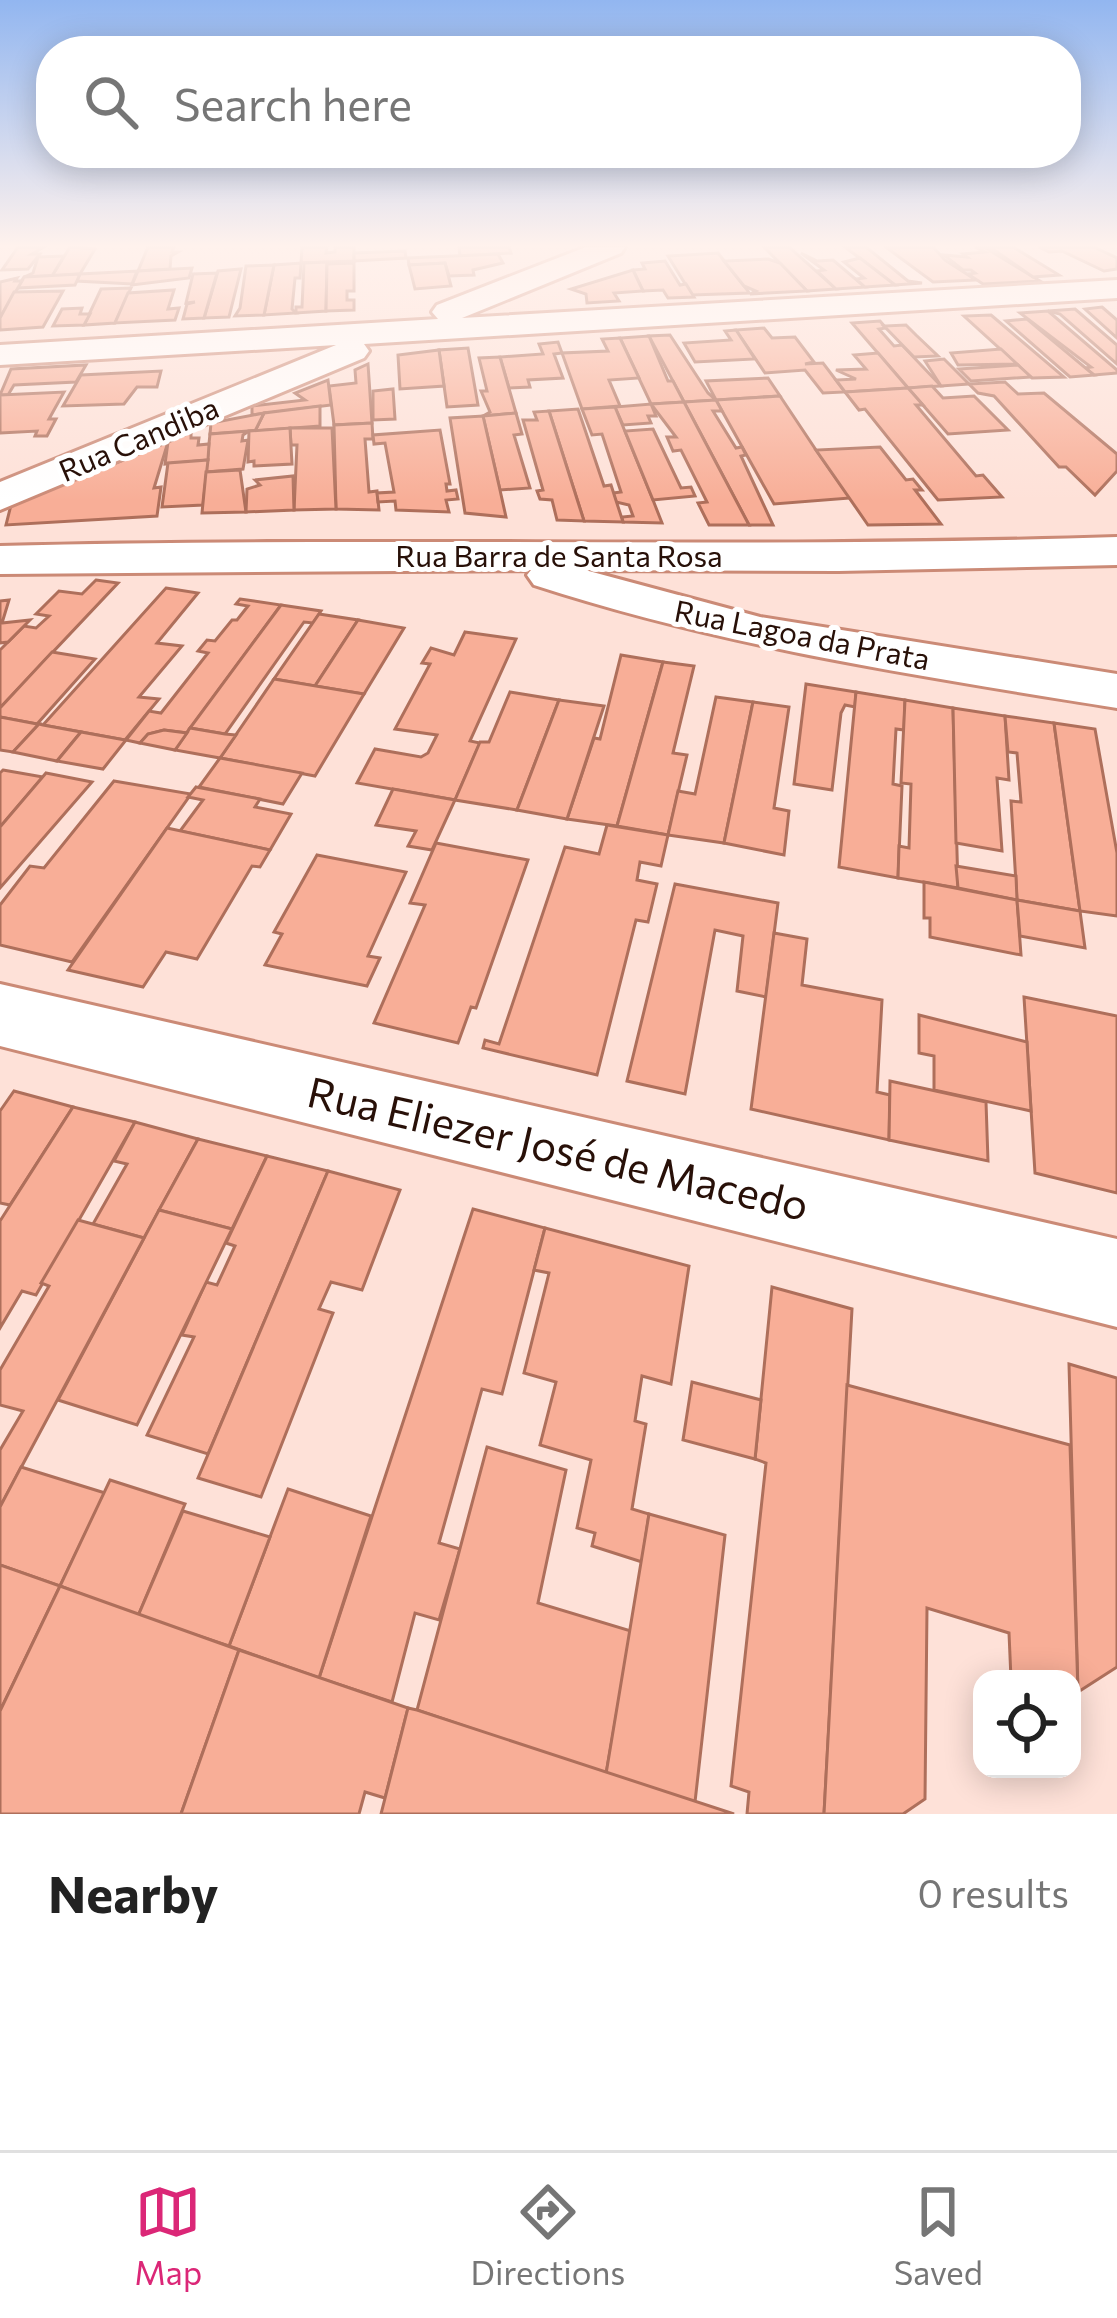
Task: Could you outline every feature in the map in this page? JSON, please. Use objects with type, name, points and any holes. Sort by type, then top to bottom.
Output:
[{"type":"street","name":"Rua Candiba","points":[[0,497],[399,332]]},
{"type":"street","points":[[0,355],[418,332]]},
{"type":"street","name":"Rua Barra de Santa Rosa","points":[[0,560],[493,555],[922,560],[1117,551]]},
{"type":"street","name":"Rua Lagoa da Prata","points":[[493,555],[610,596],[746,631],[1117,691]]},
{"type":"street","name":"Rua Eliezer José de Macedo","points":[[0,1015],[1117,1283]]},
{"type":"building","points":[[725,332],[737,332],[755,359],[695,362],[684,343],[731,340]]},
{"type":"building","points":[[737,332],[795,337],[814,362],[805,364],[823,363],[845,392],[823,393],[805,370],[765,373]]},
{"type":"building","points":[[859,332],[881,332],[894,346],[902,345],[941,386],[908,388]]},
{"type":"building","points":[[889,332],[913,332],[938,356],[914,357]]},
{"type":"building","points":[[981,332],[1011,332],[1064,377],[1032,378]]},
{"type":"building","points":[[1018,332],[1042,332],[1094,375],[1070,377]]},
{"type":"building","points":[[1045,332],[1072,332],[1117,373],[1094,375],[1085,368],[1091,367]]},
{"type":"building","points":[[1080,332],[1101,332],[1117,345],[1117,364]]},
{"type":"building","points":[[670,335],[716,400],[684,402],[649,336]]},
{"type":"building","points":[[649,336],[668,381],[673,381],[684,402],[651,404],[620,338]]},
{"type":"building","points":[[620,338],[639,378],[609,380],[620,406],[582,409],[562,353],[608,351],[602,339]]},
{"type":"building","points":[[558,342],[562,353],[554,354],[563,378],[528,380],[530,387],[509,388],[500,357],[543,354],[539,344]]},
{"type":"building","points":[[468,348],[478,405],[447,407],[439,350]]},
{"type":"building","points":[[1001,349],[1017,364],[958,365],[951,353]]},
{"type":"building","points":[[439,350],[444,386],[400,389],[398,355]]},
{"type":"building","points":[[878,353],[908,388],[845,392],[836,380],[856,379],[836,370],[866,369],[854,355]]},
{"type":"building","points":[[500,357],[516,413],[483,416],[490,412],[481,391],[487,391],[479,358]]},
{"type":"building","points":[[944,359],[969,384],[941,386],[925,361]]},
{"type":"building","points":[[368,364],[372,423],[334,425],[329,386],[356,383],[355,370]]},
{"type":"building","points":[[86,365],[76,382],[14,385],[8,395],[0,395],[11,369]]},
{"type":"building","points":[[1018,365],[1031,377],[971,381],[959,369]]},
{"type":"building","points":[[161,371],[157,387],[137,387],[124,404],[63,406],[81,375]]},
{"type":"building","points":[[768,378],[780,396],[716,400],[706,381]]},
{"type":"building","points":[[328,380],[331,405],[252,415],[252,406],[305,400],[295,393]]},
{"type":"building","points":[[1005,382],[1018,394],[1044,393],[1117,454],[1117,471],[1095,495],[1066,467],[1059,467],[994,396],[978,393],[969,384]]},
{"type":"building","points":[[932,386],[943,398],[974,396],[1008,430],[948,434],[908,388]]},
{"type":"building","points":[[908,388],[923,405],[916,405],[976,476],[983,475],[1002,497],[938,500],[865,409],[859,410],[845,392]]},
{"type":"building","points":[[393,389],[395,419],[373,420],[373,391]]},
{"type":"building","points":[[64,392],[49,419],[56,419],[47,436],[35,436],[37,431],[0,433],[0,395]]},
{"type":"building","points":[[780,396],[850,498],[774,504],[716,400]]},
{"type":"building","points":[[716,400],[722,411],[713,411],[736,448],[742,447],[746,455],[741,456],[773,525],[749,525],[684,402]]},
{"type":"building","points":[[684,402],[749,525],[709,525],[698,503],[707,502],[681,450],[673,451],[667,437],[676,437],[651,404]]},
{"type":"building","points":[[651,404],[656,416],[648,416],[651,423],[623,425],[615,407]]},
{"type":"building","points":[[320,406],[320,426],[255,431],[264,413]]},
{"type":"building","points":[[615,407],[662,523],[623,522],[622,517],[633,516],[629,505],[616,502],[613,493],[621,492],[602,434],[592,435],[582,409]]},
{"type":"building","points":[[578,409],[604,486],[611,485],[623,522],[584,521],[549,411]]},
{"type":"building","points":[[549,411],[584,521],[557,520],[552,500],[540,499],[537,491],[543,490],[523,420],[537,420],[534,412]]},
{"type":"building","points":[[264,413],[255,431],[210,434],[211,423]]},
{"type":"building","points":[[516,413],[522,434],[514,435],[530,488],[500,490],[483,416]]},
{"type":"building","points":[[483,416],[506,517],[465,513],[450,418]]},
{"type":"building","points":[[372,423],[373,439],[365,439],[369,492],[377,491],[379,510],[336,509],[334,425]]},
{"type":"building","points":[[290,428],[332,428],[336,509],[294,510],[297,445],[291,445]]},
{"type":"building","points":[[290,428],[292,464],[254,466],[254,461],[248,462],[249,431]]},
{"type":"building","points":[[653,429],[681,488],[691,487],[695,496],[653,500],[625,431]]},
{"type":"building","points":[[440,430],[450,484],[446,484],[447,491],[456,490],[458,499],[446,500],[449,512],[396,510],[395,501],[378,502],[377,493],[394,492],[385,443],[374,444],[373,435]]},
{"type":"building","points":[[249,431],[242,441],[248,440],[243,469],[206,472],[210,434]]},
{"type":"building","points":[[191,432],[191,438],[199,438],[198,445],[209,444],[208,460],[165,464],[168,442]]},
{"type":"building","points":[[168,442],[154,488],[161,487],[157,516],[6,525],[11,505]]},
{"type":"building","points":[[880,447],[906,480],[913,479],[922,490],[915,490],[941,524],[868,525],[816,450]]},
{"type":"building","points":[[208,460],[203,505],[162,507],[168,463]]},
{"type":"building","points":[[240,470],[246,512],[202,513],[206,472]]},
{"type":"building","points":[[293,476],[294,510],[246,512],[247,489],[260,485],[255,480]]},
{"type":"building","points":[[96,580],[118,583],[0,708],[0,650],[24,626],[36,628],[49,616],[36,614],[59,591],[82,594]]},
{"type":"building","points":[[166,588],[198,593],[157,643],[182,646],[139,697],[159,699],[125,740],[43,725]]},
{"type":"building","points":[[240,599],[281,605],[187,733],[164,730],[148,734],[140,743],[126,740],[149,711],[161,713],[208,653],[198,651],[207,640],[215,641],[237,620],[248,606],[236,604]]},
{"type":"building","points":[[9,600],[2,623],[30,620],[8,642],[0,643],[0,601]]},
{"type":"building","points":[[281,605],[321,611],[313,623],[304,622],[225,734],[190,728]]},
{"type":"building","points":[[319,614],[358,620],[315,686],[274,679]]},
{"type":"building","points":[[358,620],[404,628],[364,694],[315,686]]},
{"type":"building","points":[[465,632],[516,639],[470,741],[480,743],[455,800],[357,783],[375,749],[421,757],[428,753],[437,735],[395,729],[430,664],[422,663],[431,648],[454,655]]},
{"type":"building","points":[[52,652],[95,659],[37,724],[0,717],[0,708]]},
{"type":"building","points":[[621,655],[663,662],[617,826],[567,819],[594,738],[600,739]]},
{"type":"building","points":[[663,662],[694,666],[673,753],[687,755],[668,835],[617,826]]},
{"type":"building","points":[[274,679],[364,694],[315,776],[220,758]]},
{"type":"building","points":[[806,684],[856,692],[855,707],[845,705],[841,713],[832,790],[794,784]]},
{"type":"building","points":[[510,692],[559,700],[517,810],[455,800],[480,742],[489,742]]},
{"type":"building","points":[[856,692],[905,700],[904,730],[896,729],[893,784],[902,786],[898,878],[839,867]]},
{"type":"building","points":[[716,697],[753,702],[724,843],[668,835],[678,791],[695,794]]},
{"type":"building","points":[[559,700],[604,706],[567,819],[517,810]]},
{"type":"building","points":[[905,700],[953,708],[958,888],[898,878],[899,846],[909,848],[911,784],[901,783]]},
{"type":"building","points":[[753,702],[789,707],[774,808],[789,811],[784,855],[724,843]]},
{"type":"building","points":[[953,708],[1005,716],[1009,780],[997,778],[1002,851],[956,843]]},
{"type":"building","points":[[1005,716],[1054,723],[1080,911],[1017,900],[1011,801],[1021,802],[1017,753],[1008,752]]},
{"type":"building","points":[[0,717],[39,724],[13,752],[0,750]]},
{"type":"building","points":[[1054,723],[1095,729],[1117,853],[1117,916],[1080,911]]},
{"type":"building","points":[[39,724],[81,732],[57,761],[13,752]]},
{"type":"building","points":[[190,728],[236,735],[220,758],[175,750]]},
{"type":"building","points":[[81,732],[126,740],[103,769],[57,761]]},
{"type":"building","points":[[187,733],[175,750],[140,743],[148,734]]},
{"type":"building","points":[[220,758],[302,773],[283,804],[199,787]]},
{"type":"building","points":[[0,773],[43,777],[0,827]]},
{"type":"building","points":[[46,773],[92,782],[0,888],[0,827]]},
{"type":"building","points":[[114,781],[191,794],[72,962],[0,945],[0,905],[30,866],[44,868]]},
{"type":"building","points":[[196,787],[260,799],[255,807],[291,814],[270,850],[180,831],[203,800],[188,797]]},
{"type":"building","points":[[393,789],[455,800],[432,850],[408,846],[416,831],[376,825]]},
{"type":"building","points":[[607,825],[668,835],[661,866],[640,862],[637,880],[657,884],[648,922],[636,920],[597,1075],[483,1048],[485,1040],[499,1044],[565,847],[599,854]]},
{"type":"building","points":[[167,828],[270,850],[260,867],[252,866],[197,959],[166,952],[143,987],[68,970]]},
{"type":"building","points":[[436,843],[528,860],[476,1008],[471,1007],[458,1043],[374,1023],[425,905],[410,903]]},
{"type":"building","points":[[317,855],[406,872],[368,956],[380,958],[367,986],[265,965],[282,934],[274,932]]},
{"type":"building","points":[[956,866],[1016,876],[1017,900],[958,888]]},
{"type":"building","points":[[924,882],[1017,900],[1021,955],[930,937],[930,918],[924,918]]},
{"type":"building","points":[[675,884],[778,903],[766,997],[737,991],[743,936],[715,930],[685,1094],[627,1081]]},
{"type":"building","points":[[1017,900],[1080,911],[1085,948],[1020,936]]},
{"type":"building","points":[[774,933],[807,939],[802,985],[882,1000],[877,1092],[890,1095],[889,1140],[751,1109]]},
{"type":"building","points":[[1024,997],[1117,1016],[1117,1193],[1035,1173]]},
{"type":"building","points":[[919,1015],[1027,1042],[1031,1111],[934,1090],[934,1056],[919,1053]]},
{"type":"building","points":[[890,1081],[986,1102],[988,1161],[889,1140]]},
{"type":"building","points":[[14,1091],[73,1107],[10,1205],[0,1203],[0,1111]]},
{"type":"building","points":[[73,1107],[135,1122],[36,1295],[22,1291],[0,1328],[0,1221]]},
{"type":"building","points":[[135,1122],[198,1139],[144,1238],[93,1224],[127,1164],[114,1161]]},
{"type":"building","points":[[198,1139],[267,1156],[232,1229],[159,1210]]},
{"type":"building","points":[[267,1156],[328,1171],[208,1454],[147,1435],[194,1337],[182,1335],[206,1282],[217,1285],[235,1246],[226,1243]]},
{"type":"building","points":[[328,1171],[400,1190],[362,1290],[331,1282],[319,1309],[333,1313],[261,1497],[198,1478]]},
{"type":"building","points":[[473,1209],[545,1228],[502,1394],[482,1389],[439,1543],[460,1549],[439,1620],[415,1613],[392,1702],[319,1678]]},
{"type":"building","points":[[159,1210],[232,1229],[137,1425],[58,1400]]},
{"type":"building","points":[[78,1220],[144,1238],[0,1507],[0,1450],[23,1411],[0,1405],[0,1370],[49,1286],[41,1283]]},
{"type":"building","points":[[545,1228],[689,1266],[671,1384],[642,1376],[635,1421],[646,1424],[632,1509],[649,1514],[642,1562],[592,1546],[595,1533],[577,1528],[591,1460],[540,1445],[556,1382],[524,1373],[549,1273],[534,1270]]},
{"type":"building","points":[[772,1287],[852,1309],[824,1814],[747,1814],[749,1792],[731,1786],[766,1463],[755,1459]]},
{"type":"building","points":[[1069,1364],[1117,1378],[1117,1667],[1081,1690]]},
{"type":"building","points":[[692,1382],[761,1400],[755,1459],[683,1440]]},
{"type":"building","points":[[847,1385],[1070,1445],[1077,1670],[1011,1670],[1009,1633],[927,1608],[925,1799],[903,1814],[824,1814]]},
{"type":"building","points":[[487,1447],[566,1470],[538,1603],[631,1631],[606,1774],[417,1710]]},
{"type":"building","points":[[21,1467],[105,1493],[60,1586],[0,1565],[0,1507]]},
{"type":"building","points":[[110,1480],[185,1504],[138,1616],[60,1586]]},
{"type":"building","points":[[288,1489],[371,1516],[319,1678],[229,1646]]},
{"type":"building","points":[[183,1511],[270,1537],[229,1646],[138,1616]]},
{"type":"building","points":[[649,1514],[725,1535],[695,1802],[606,1774]]},
{"type":"building","points":[[0,1565],[60,1586],[0,1711]]},
{"type":"building","points":[[60,1586],[239,1650],[181,1814],[0,1814],[0,1711]]},
{"type":"building","points":[[239,1650],[408,1708],[385,1798],[365,1792],[359,1814],[181,1814]]},
{"type":"building","points":[[408,1708],[417,1710],[734,1814],[381,1814]]}]
